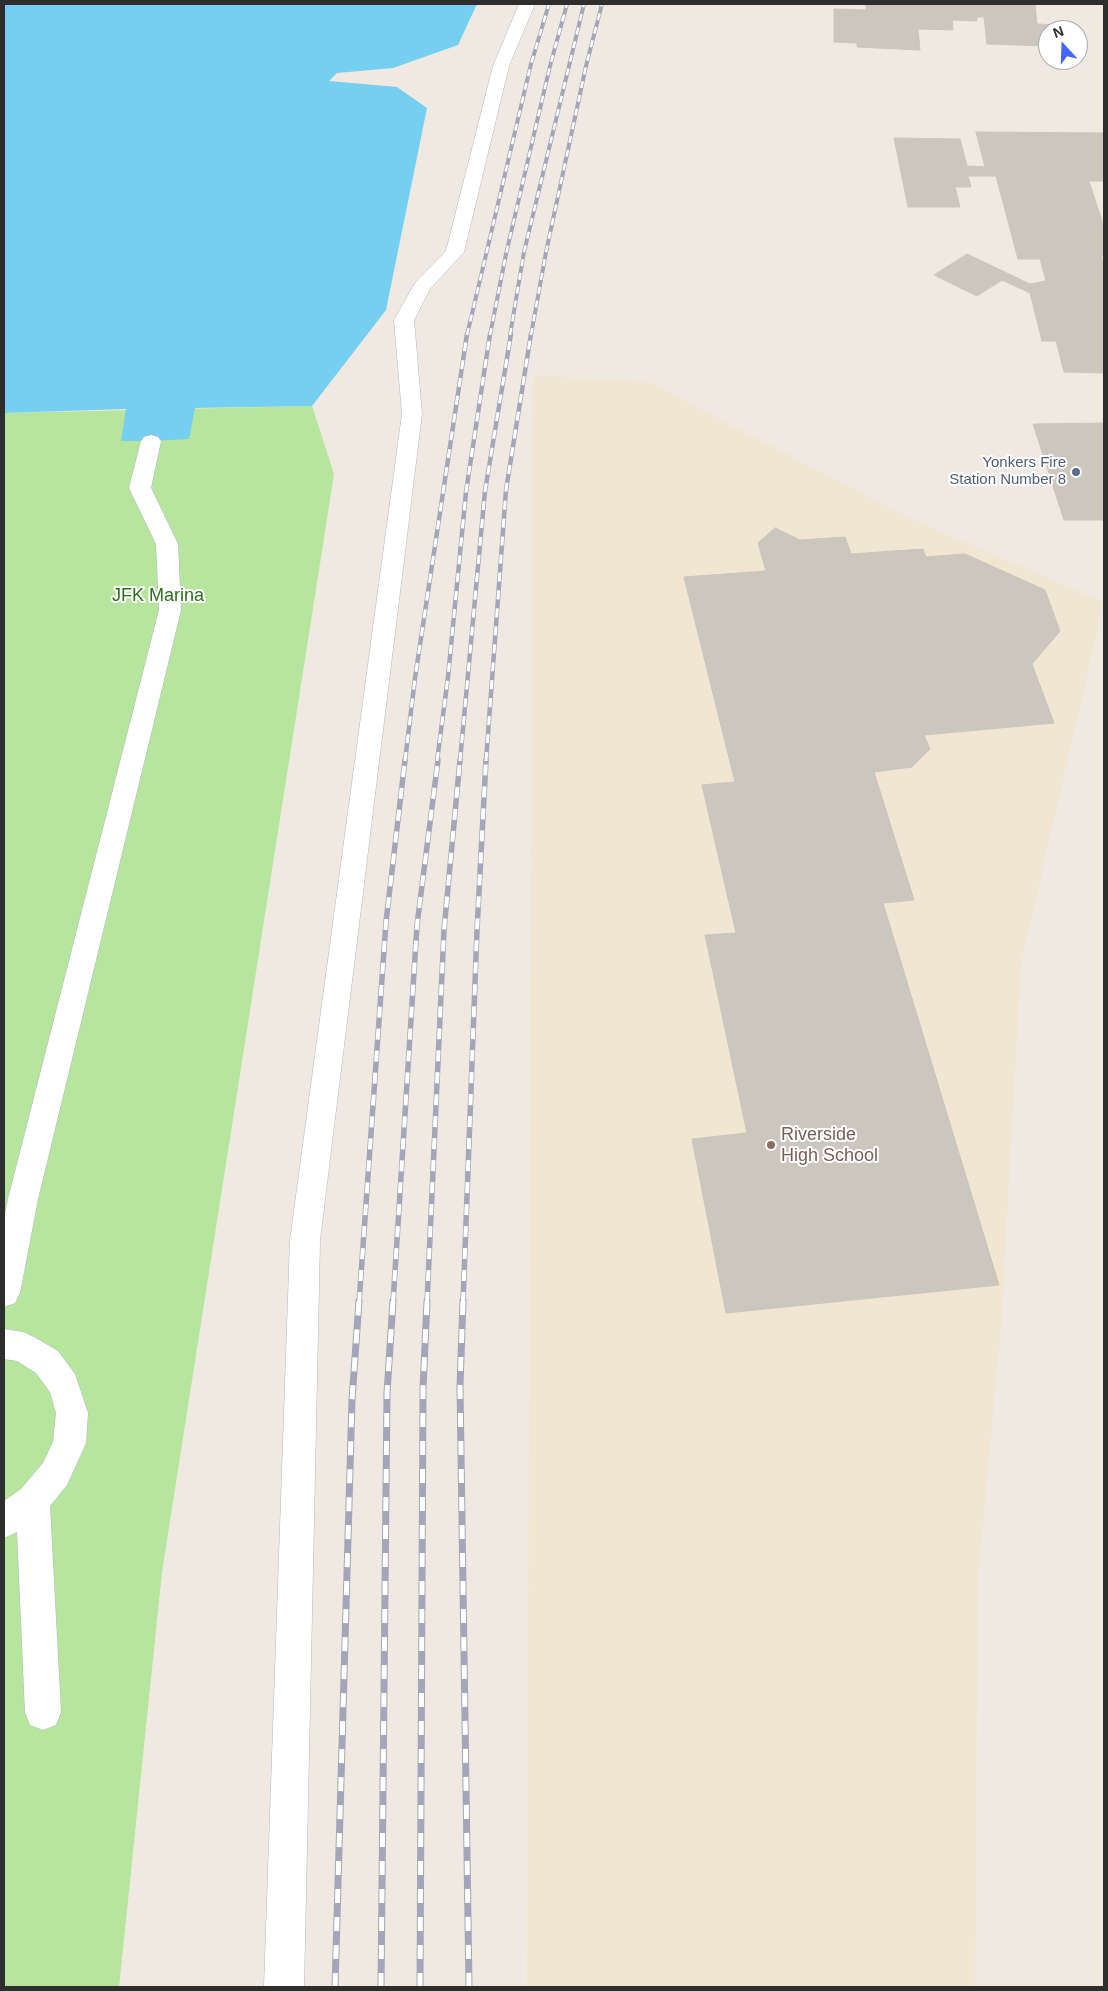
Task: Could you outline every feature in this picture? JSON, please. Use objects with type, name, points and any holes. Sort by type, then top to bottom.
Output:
[{"type":"lane","points":[[284,1987],[305,1240],[412,414],[404,320],[422,287],[455,252],[501,66],[527,4]]},
{"type":"lane","points":[[4,1293],[24,1199],[170,610],[167,544],[140,488],[151,441]]},
{"type":"lane","points":[[4,1344],[23,1347],[47,1362],[64,1385],[72,1412],[68,1443],[55,1474],[33,1501],[4,1521]]},
{"type":"lane","points":[[33,1501],[43,1712]]},
{"type":"shaded area","name":"Riverside High School","points":[[533,375],[649,382],[913,520],[1104,602],[1021,964],[1001,1326],[978,1580],[975,1987],[527,1987]]},
{"type":"green space","name":"JFK Marina","points":[[312,406],[334,474],[162,1572],[119,1987],[4,1987],[4,413]]},
{"type":"water","points":[[4,4],[477,4],[458,45],[393,68],[337,73],[329,81],[397,87],[427,108],[386,310],[312,406],[195,408],[189,439],[151,441],[121,441],[126,409],[4,413]]},
{"type":"building","points":[[866,4],[1035,4],[1038,24],[1038,46],[987,44],[984,17],[977,17],[977,21],[952,20],[953,30],[918,29],[920,50],[857,47],[857,43],[834,42],[834,9],[866,10]]},
{"type":"building","points":[[976,132],[1104,133],[1104,181],[1089,181],[1104,227],[1104,256],[1101,256],[1104,267],[1104,373],[1064,372],[1056,341],[1042,341],[1030,293],[1002,280],[977,296],[934,275],[967,254],[1030,284],[1046,281],[1040,259],[1018,259],[996,176],[968,176],[971,187],[955,187],[960,207],[908,207],[894,138],[960,139],[967,166],[985,167]]},
{"type":"building","name":"Yonkers Fire Station Number 8","points":[[1104,423],[1104,520],[1064,520],[1033,424]]},
{"type":"building","points":[[775,528],[800,540],[845,537],[851,554],[923,549],[926,557],[965,554],[1045,590],[1060,631],[1032,664],[1054,723],[924,735],[930,749],[912,767],[874,772],[914,900],[883,903],[999,1285],[726,1313],[692,1139],[747,1133],[705,935],[736,933],[702,785],[735,782],[684,577],[766,571],[758,543]]},
{"type":"railway","points":[[467,335],[531,64],[549,4]]},
{"type":"railway","points":[[490,335],[506,254],[550,66],[567,4]]},
{"type":"railway","points":[[510,335],[524,252],[584,4]]},
{"type":"railway","points":[[531,335],[546,252],[586,66],[602,4]]},
{"type":"railway","points":[[405,761],[415,678],[467,334]]},
{"type":"railway","points":[[437,761],[448,677],[466,492],[490,334]]},
{"type":"railway","points":[[460,761],[485,491],[511,334]]},
{"type":"railway","points":[[486,761],[506,490],[531,334]]},
{"type":"railway","points":[[359,1303],[386,922],[405,760]]},
{"type":"railway","points":[[393,1303],[417,925],[438,760]]},
{"type":"railway","points":[[427,1303],[444,930],[460,760]]},
{"type":"railway","points":[[463,1303],[477,930],[486,760]]},
{"type":"railway","points":[[335,1987],[352,1400],[359,1301]]},
{"type":"railway","points":[[381,1987],[387,1393],[393,1301]]},
{"type":"railway","points":[[420,1987],[423,1389],[427,1301]]},
{"type":"railway","points":[[463,1301],[460,1386],[469,1987]]},
{"type":"place","name":"Yonkers Fire Station Number 8","points":[[1076,472]]},
{"type":"place","name":"Riverside High School","points":[[771,1145]]}]
